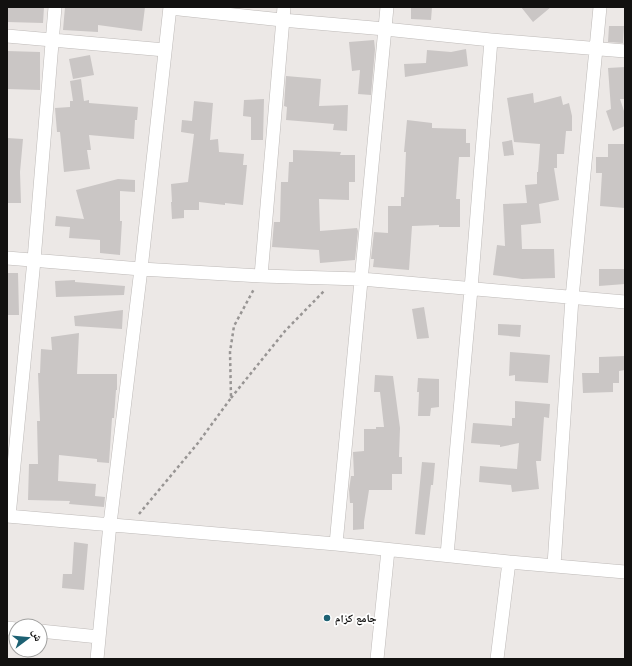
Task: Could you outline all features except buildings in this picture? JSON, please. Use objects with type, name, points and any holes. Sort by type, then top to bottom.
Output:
[{"type":"street","points":[[55,7],[34,260],[8,516],[336,544],[509,562],[625,572]]},
{"type":"street","points":[[97,659],[110,524],[141,269],[170,7],[282,20],[625,51]]},
{"type":"street","points":[[261,276],[284,7]]},
{"type":"street","points":[[336,544],[387,7]]},
{"type":"street","points":[[554,565],[572,298],[600,7]]},
{"type":"street","points":[[7,36],[165,50]]},
{"type":"street","points":[[447,555],[471,289],[491,40]]},
{"type":"street","points":[[7,258],[141,269],[261,276],[361,279],[625,302]]},
{"type":"street","points":[[377,659],[388,550]]},
{"type":"street","points":[[497,659],[509,562]]},
{"type":"street","points":[[48,632],[99,637]]},
{"type":"path","points":[[231,398],[230,352],[234,326],[261,276]]},
{"type":"path","points":[[130,526],[198,443],[231,398],[285,331],[337,278]]},
{"type":"place","name":"جامع كزام","points":[[327,618]]}]
